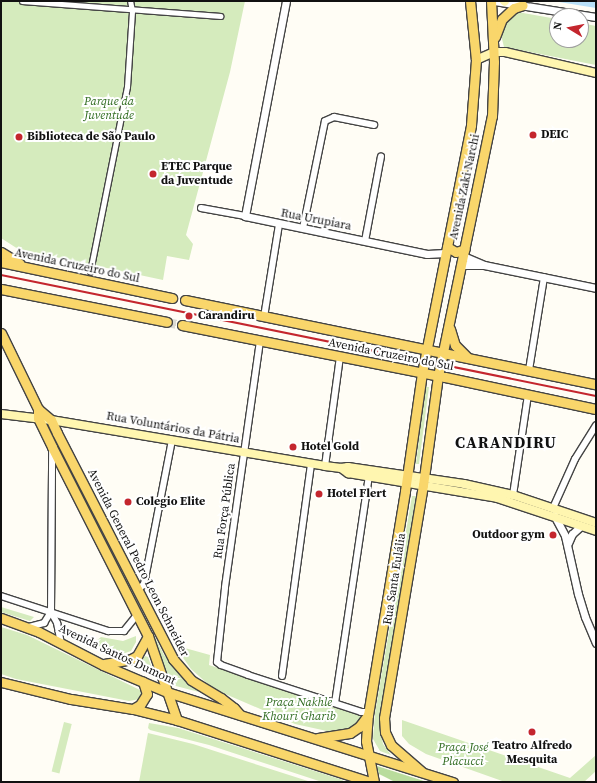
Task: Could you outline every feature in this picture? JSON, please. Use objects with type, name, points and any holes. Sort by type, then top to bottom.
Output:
[{"type":"main road","name":"Avenida Zaki Narchi","points":[[422,373],[471,125],[476,60],[470,1]]},
{"type":"main road","name":"Avenida Zaki Narchi","points":[[438,376],[492,116],[494,42],[492,1]]},
{"type":"main road","points":[[494,42],[502,19],[514,8],[523,5]]},
{"type":"main road","points":[[476,60],[494,52],[505,52],[596,73]]},
{"type":"main road","points":[[1,252],[25,267]]},
{"type":"main road","points":[[456,252],[462,261],[457,269],[452,266],[447,267],[445,258],[456,252]]},
{"type":"main road","name":"Avenida Cruzeiro do Sul","points":[[1,262],[172,298]]},
{"type":"main road","points":[[1,289],[167,322]]},
{"type":"main road","name":"Avenida Cruzeiro do Sul","points":[[186,300],[596,384]]},
{"type":"main road","points":[[450,320],[451,336],[455,345],[469,359]]},
{"type":"main road","name":"Avenida Cruzeiro do Sul","points":[[182,325],[596,409]]},
{"type":"main road","points":[[1,332],[38,408],[51,420]]},
{"type":"main road","name":"Rua Santa Eulália","points":[[374,782],[366,740],[369,713],[422,373]]},
{"type":"main road","name":"Rua Santa Eulália","points":[[422,772],[391,745],[386,737],[384,725],[423,481],[438,376]]},
{"type":"main road","points":[[38,408],[38,418]]},
{"type":"main road","name":"Rua Voluntários da Pátria","points":[[1,414],[51,420],[311,464],[341,468],[348,467],[464,487],[498,494],[555,517],[596,531]]},
{"type":"main road","name":"Avenida General Pedro Leon Schneider","points":[[38,418],[148,636],[177,720]]},
{"type":"main road","name":"Avenida General Pedro Leon Schneider","points":[[51,420],[138,590],[162,641],[182,671],[200,687],[234,708],[240,716]]},
{"type":"main road","name":"Rua Voluntários da Pátria","points":[[341,468],[348,473],[406,478]]},
{"type":"main road","name":"Rua Voluntários da Pátria","points":[[498,494],[513,494],[596,523]]},
{"type":"main road","name":"Avenida Santos Dumont","points":[[1,618],[28,628],[103,664],[167,692],[453,782]]},
{"type":"main road","points":[[103,664],[131,660],[137,656],[148,636]]},
{"type":"main road","points":[[1,682],[70,699],[132,709],[177,720],[370,782]]},
{"type":"main road","points":[[132,709],[140,705],[147,694],[143,682]]},
{"type":"main road","points":[[313,738],[350,733],[359,727],[369,713]]},
{"type":"street","points":[[22,1],[220,16]]},
{"type":"street","points":[[90,272],[127,87],[132,10],[130,1]]},
{"type":"street","points":[[245,216],[286,1]]},
{"type":"street","points":[[492,1],[596,17]]},
{"type":"street","points":[[303,228],[325,120],[334,117],[374,125]]},
{"type":"street","points":[[365,241],[381,156]]},
{"type":"street","name":"Rua Urupiara","points":[[201,208],[445,258]]},
{"type":"street","points":[[264,317],[279,224]]},
{"type":"street","points":[[462,261],[596,288]]},
{"type":"street","points":[[529,370],[544,277]]},
{"type":"street","name":"Rua Força Pública","points":[[260,341],[216,662],[221,665],[335,702]]},
{"type":"street","points":[[325,466],[340,357]]},
{"type":"street","points":[[513,494],[528,395]]},
{"type":"street","points":[[596,426],[575,459],[553,508],[555,517],[562,528],[568,543],[578,594],[585,617],[596,643]]},
{"type":"street","points":[[138,590],[144,584],[172,440]]},
{"type":"street","points":[[52,448],[51,612],[57,623],[61,643]]},
{"type":"street","points":[[282,676],[311,464]]},
{"type":"street","points":[[369,476],[335,702],[361,712],[369,713]]},
{"type":"street","points":[[568,543],[572,534],[581,526]]},
{"type":"street","name":"Avenida Santos Dumont","points":[[1,596],[108,631],[124,631],[137,615]]},
{"type":"street","points":[[28,628],[44,623],[51,612]]},
{"type":"green space","name":"Parque da Juventude","points":[[1,1],[245,1],[230,72],[186,235],[193,244],[189,260],[167,256],[163,280],[18,249],[1,238]]},
{"type":"green space","points":[[512,11],[549,18],[549,48],[589,48],[589,25],[596,26],[596,65],[504,47],[502,27]]},
{"type":"green space","points":[[425,387],[429,387],[419,464],[416,464]]},
{"type":"green space","points":[[50,432],[52,432],[164,655],[184,680],[199,692],[172,685],[169,681],[157,646]]},
{"type":"green space","points":[[412,496],[416,496],[379,723],[383,744],[391,755],[380,751],[373,739],[375,713]]},
{"type":"green space","points":[[1,607],[34,617],[30,621],[1,612]]},
{"type":"green space","points":[[1,627],[27,635],[142,691],[143,695],[140,699],[129,701],[16,679],[1,674]]},
{"type":"green space","points":[[70,633],[96,641],[101,637],[123,641],[136,636],[136,642],[131,651],[119,655]]},
{"type":"green space","name":"Praça Nakhle Khouri Gharib","points":[[174,645],[210,655],[209,665],[361,716],[361,718],[354,727],[336,733],[295,724],[223,693],[209,685],[191,669]]},
{"type":"green space","points":[[145,656],[148,657],[153,671],[149,674],[133,666]]},
{"type":"green space","name":"Praça José Placucci","points":[[402,720],[570,778],[596,755],[596,771],[584,782],[505,782],[426,754],[409,744],[402,736]]},
{"type":"green space","points":[[64,722],[72,724],[59,773],[52,771]]},
{"type":"green space","points":[[149,723],[178,728],[343,780],[342,782],[322,782],[209,745],[150,730],[148,728]]},
{"type":"green space","points":[[148,733],[193,744],[311,782],[139,782]]},
{"type":"green space","points":[[377,766],[427,782],[395,782],[379,774]]},
{"type":"water","points":[[553,1],[596,1],[596,8]]},
{"type":"tunnel","points":[[167,322],[182,325]]},
{"type":"railway","points":[[1,275],[596,396]]},
{"type":"place","name":"DEIC","points":[[533,135]]},
{"type":"place","name":"Biblioteca de São Paulo","points":[[19,137]]},
{"type":"place","name":"ETEC Parque da Juventude","points":[[153,174]]},
{"type":"place","name":"Carandiru","points":[[189,316]]},
{"type":"place","name":"Hotel Gold","points":[[293,447]]},
{"type":"place","name":"Hotel Flert","points":[[319,494]]},
{"type":"place","name":"Colegio Elite","points":[[128,502]]},
{"type":"place","name":"Outdoor gym","points":[[553,535]]},
{"type":"place","name":"Teatro Alfredo Mesquita","points":[[532,732]]},
{"type":"district","name":"CARANDIRU","points":[[506,442]]}]
